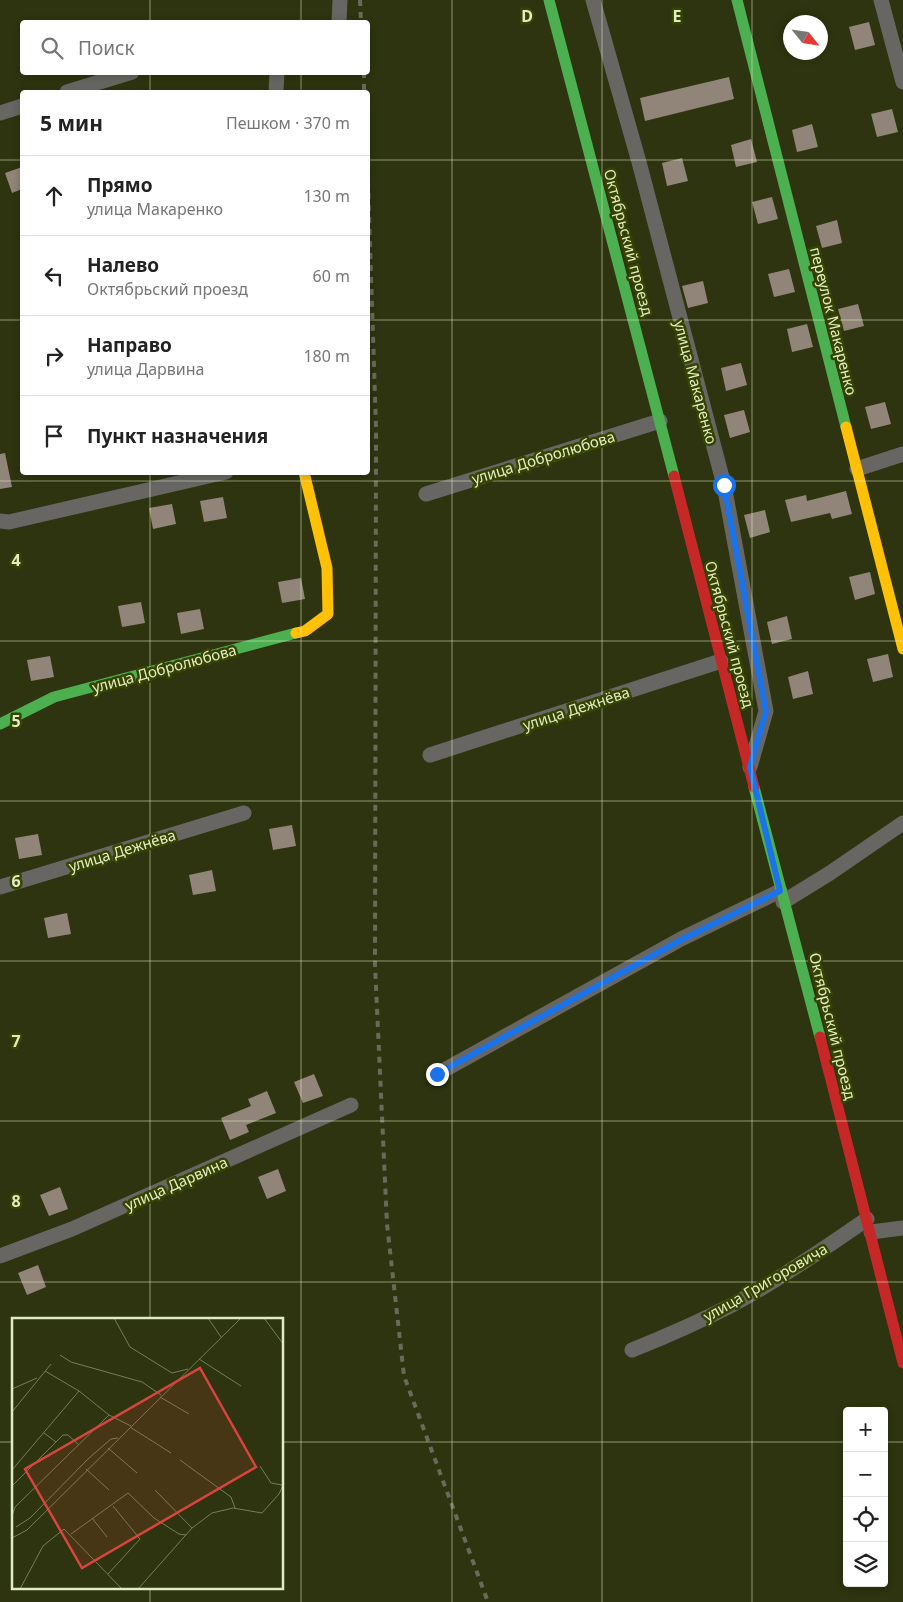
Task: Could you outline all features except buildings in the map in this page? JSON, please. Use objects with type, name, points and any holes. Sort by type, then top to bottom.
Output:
[{"type":"street","points":[[339,20],[340,0]]},
{"type":"street","name":"Октябрьский проезд","points":[[550,0],[782,896],[794,935],[903,1363]]},
{"type":"street","name":"улица Макаренко","points":[[593,0],[639,162],[724,485],[766,711],[750,767]]},
{"type":"street","name":"переулок Макаренко","points":[[737,0],[903,649]]},
{"type":"street","points":[[881,0],[903,82]]},
{"type":"street","points":[[74,90],[122,75]]},
{"type":"street","points":[[276,90],[277,75]]},
{"type":"street","points":[[0,113],[20,107]]},
{"type":"street","name":"улица Добролюбова","points":[[426,494],[660,421]]},
{"type":"street","points":[[857,469],[903,454]]},
{"type":"street","points":[[0,521],[9,522],[213,475]]},
{"type":"street","name":"улица Добролюбова","points":[[0,724],[54,697],[305,631],[328,614],[327,568],[305,475]]},
{"type":"street","name":"улица Дежнёва","points":[[430,755],[721,661]]},
{"type":"street","name":"улица Дежнёва","points":[[0,886],[244,812]]},
{"type":"street","points":[[437,1074],[681,940],[830,873],[903,823]]},
{"type":"street","name":"улица Дарвина","points":[[0,1256],[72,1229],[351,1105]]},
{"type":"street","name":"улица Григоровича","points":[[632,1350],[734,1303],[869,1226],[903,1228]]},
{"type":"railway","points":[[360,0],[361,20]]},
{"type":"railway","points":[[364,75],[364,90]]},
{"type":"railway","points":[[370,243],[376,428],[375,965],[387,1224],[404,1376],[488,1602]]},
{"type":"traffic: fast","points":[[549,0],[674,476]]},
{"type":"traffic: fast","points":[[737,0],[846,427]]},
{"type":"traffic: fast","points":[[0,724],[54,697],[296,633]]},
{"type":"traffic: fast","points":[[754,787],[820,1037]]},
{"type":"traffic: slow","points":[[846,427],[903,649]]},
{"type":"traffic: slow","points":[[296,633],[305,631],[328,614],[327,568],[305,475]]},
{"type":"traffic: jam","points":[[674,476],[754,787]]},
{"type":"traffic: jam","points":[[820,1037],[903,1363]]},
{"type":"route","points":[[437,1074],[681,940],[780,891],[750,767],[766,711],[724,485]]}]
